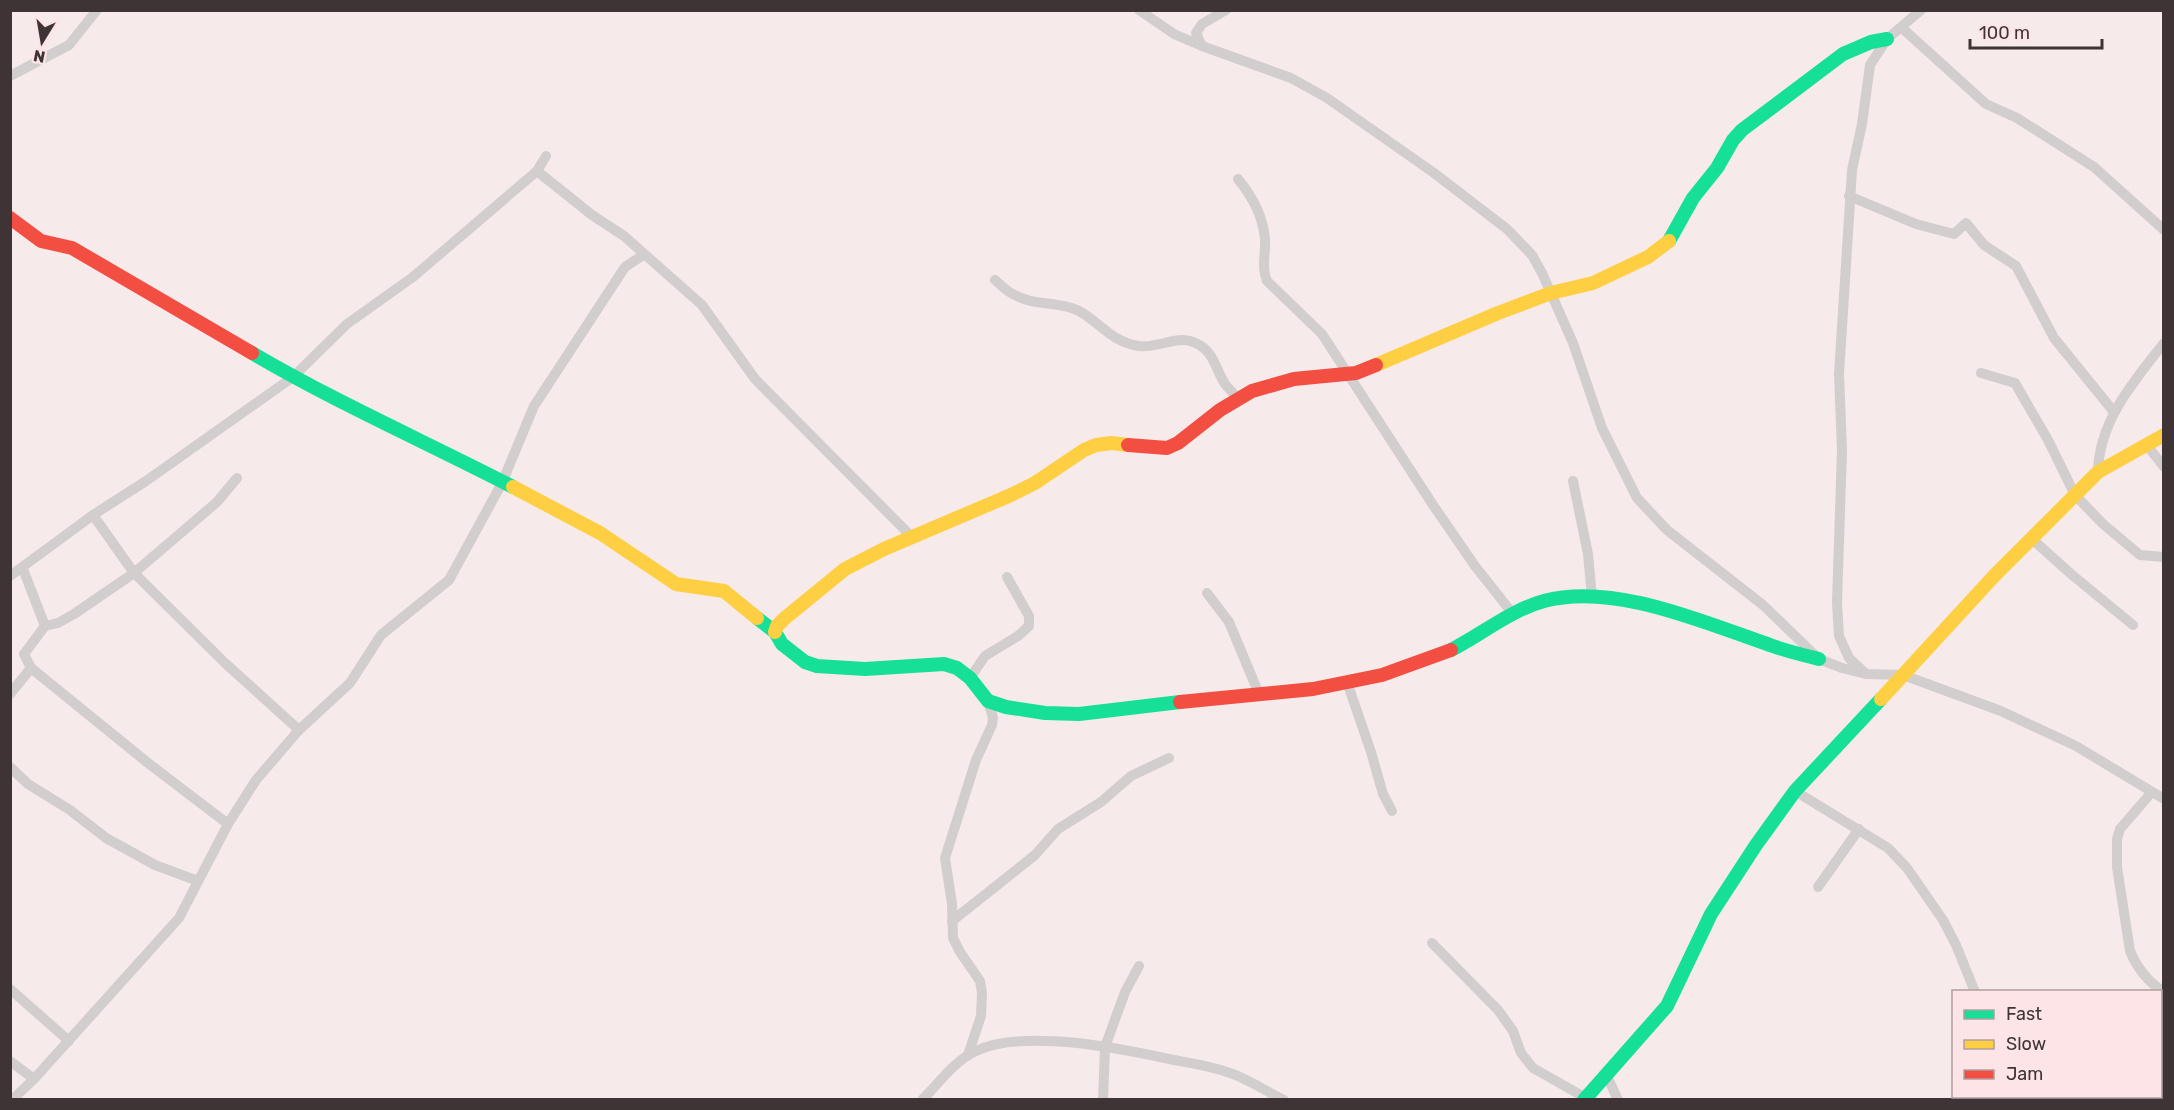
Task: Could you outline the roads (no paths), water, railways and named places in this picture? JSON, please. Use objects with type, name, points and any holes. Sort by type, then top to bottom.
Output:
[{"type":"street","points":[[10,76],[69,45],[97,10]]},
{"type":"street","points":[[1139,10],[1174,34],[1291,78],[1327,98],[1434,173],[1507,229],[1532,255],[1551,293],[1573,343],[1602,428],[1637,498],[1667,530],[1763,605],[1820,659]]},
{"type":"street","points":[[1202,46],[1196,33],[1202,24],[1226,10]]},
{"type":"street","points":[[1866,674],[1849,658],[1839,636],[1837,603],[1842,450],[1839,374],[1849,196],[1870,65],[1887,39],[1921,10]]},
{"type":"street","points":[[1902,28],[1986,104],[2017,118],[2094,167],[2163,230]]},
{"type":"street","points":[[775,632],[777,626],[785,618],[844,569],[1011,495],[1084,450],[1096,445],[1111,443],[1167,448],[1178,443],[1238,398],[1252,391],[1294,379],[1323,375],[1348,375],[1381,364],[1498,313],[1551,293],[1593,283],[1661,249],[1670,240],[1683,214],[1742,130],[1843,54],[1871,42],[1887,39]]},
{"type":"street","points":[[10,576],[93,515],[146,481],[292,377],[347,324],[413,277],[537,171],[546,156]]},
{"type":"street","points":[[537,171],[592,215],[624,236],[702,305],[755,379],[912,537]]},
{"type":"street","points":[[1238,179],[1250,194],[1265,237],[1264,273],[1267,281],[1322,334],[1469,557],[1513,614]]},
{"type":"street","points":[[1849,196],[1916,224],[1954,234],[1966,223],[1984,245],[2016,266],[2054,338],[2114,412]]},
{"type":"street","points":[[10,218],[41,241],[72,248],[292,377],[453,456],[600,533],[676,584],[724,591],[775,632],[782,644],[805,662],[817,666],[864,669],[944,664],[957,668],[970,678],[988,701],[993,718],[969,779],[945,858],[952,904],[953,938],[980,981],[982,993],[980,1022],[968,1054],[922,1100]]},
{"type":"street","points":[[12,1100],[69,1041],[179,918],[228,824],[256,780],[299,730],[350,683],[381,635],[449,580],[502,483],[534,406],[626,267],[643,255]]},
{"type":"street","points":[[995,280],[1013,295],[1069,307],[1084,313],[1113,338],[1125,342],[1150,346],[1176,339],[1193,341],[1207,351],[1225,384],[1238,398]]},
{"type":"street","points":[[2098,472],[2098,456],[2103,436],[2114,412],[2163,344]]},
{"type":"street","points":[[1981,373],[2015,383],[2048,440],[2075,495],[2103,524],[2140,555],[2163,557]]},
{"type":"street","points":[[1432,944],[1498,1010],[1513,1031],[1521,1053],[1533,1068],[1585,1099],[1667,1006],[1711,914],[1795,791],[2031,538],[2098,472],[2163,435]]},
{"type":"street","points":[[2146,444],[2163,467]]},
{"type":"street","points":[[228,824],[148,763],[31,668],[24,654],[45,626],[58,623],[74,614],[134,573],[217,502],[237,478]]},
{"type":"street","points":[[1573,482],[1588,554],[1592,597]]},
{"type":"street","points":[[93,515],[134,573],[225,663],[299,730]]},
{"type":"street","points":[[2031,538],[2133,625]]},
{"type":"street","points":[[22,568],[45,626]]},
{"type":"street","points":[[970,678],[985,656],[1018,636],[1029,626],[1029,616],[1007,576]]},
{"type":"street","points":[[1207,593],[1229,622],[1259,694]]},
{"type":"street","points":[[988,701],[1016,709],[1079,714],[1313,689],[1382,675],[1445,653],[1513,614],[1544,601],[1575,596],[1592,597],[1658,607],[1842,668],[1866,674],[1903,675],[2001,711],[2076,746],[2163,799]]},
{"type":"street","points":[[10,694],[31,668]]},
{"type":"street","points":[[1347,682],[1383,794],[1392,811]]},
{"type":"street","points":[[952,921],[1035,855],[1058,829],[1101,802],[1131,776],[1168,758]]},
{"type":"street","points":[[10,767],[28,784],[70,810],[105,838],[155,865],[198,881]]},
{"type":"street","points":[[1795,791],[1888,848],[1907,868],[1928,896],[1956,945],[1974,990]]},
{"type":"street","points":[[2151,793],[2118,833],[2117,867],[2130,951],[2142,974],[2161,990]]},
{"type":"street","points":[[1818,887],[1859,829]]},
{"type":"street","points":[[1103,1100],[1105,1047],[1125,992],[1139,966]]},
{"type":"street","points":[[10,989],[69,1041]]},
{"type":"street","points":[[968,1054],[1013,1042],[1078,1043],[1226,1071],[1284,1100]]},
{"type":"street","points":[[10,1061],[34,1079]]},
{"type":"street","points":[[1607,1076],[1618,1100]]}]
